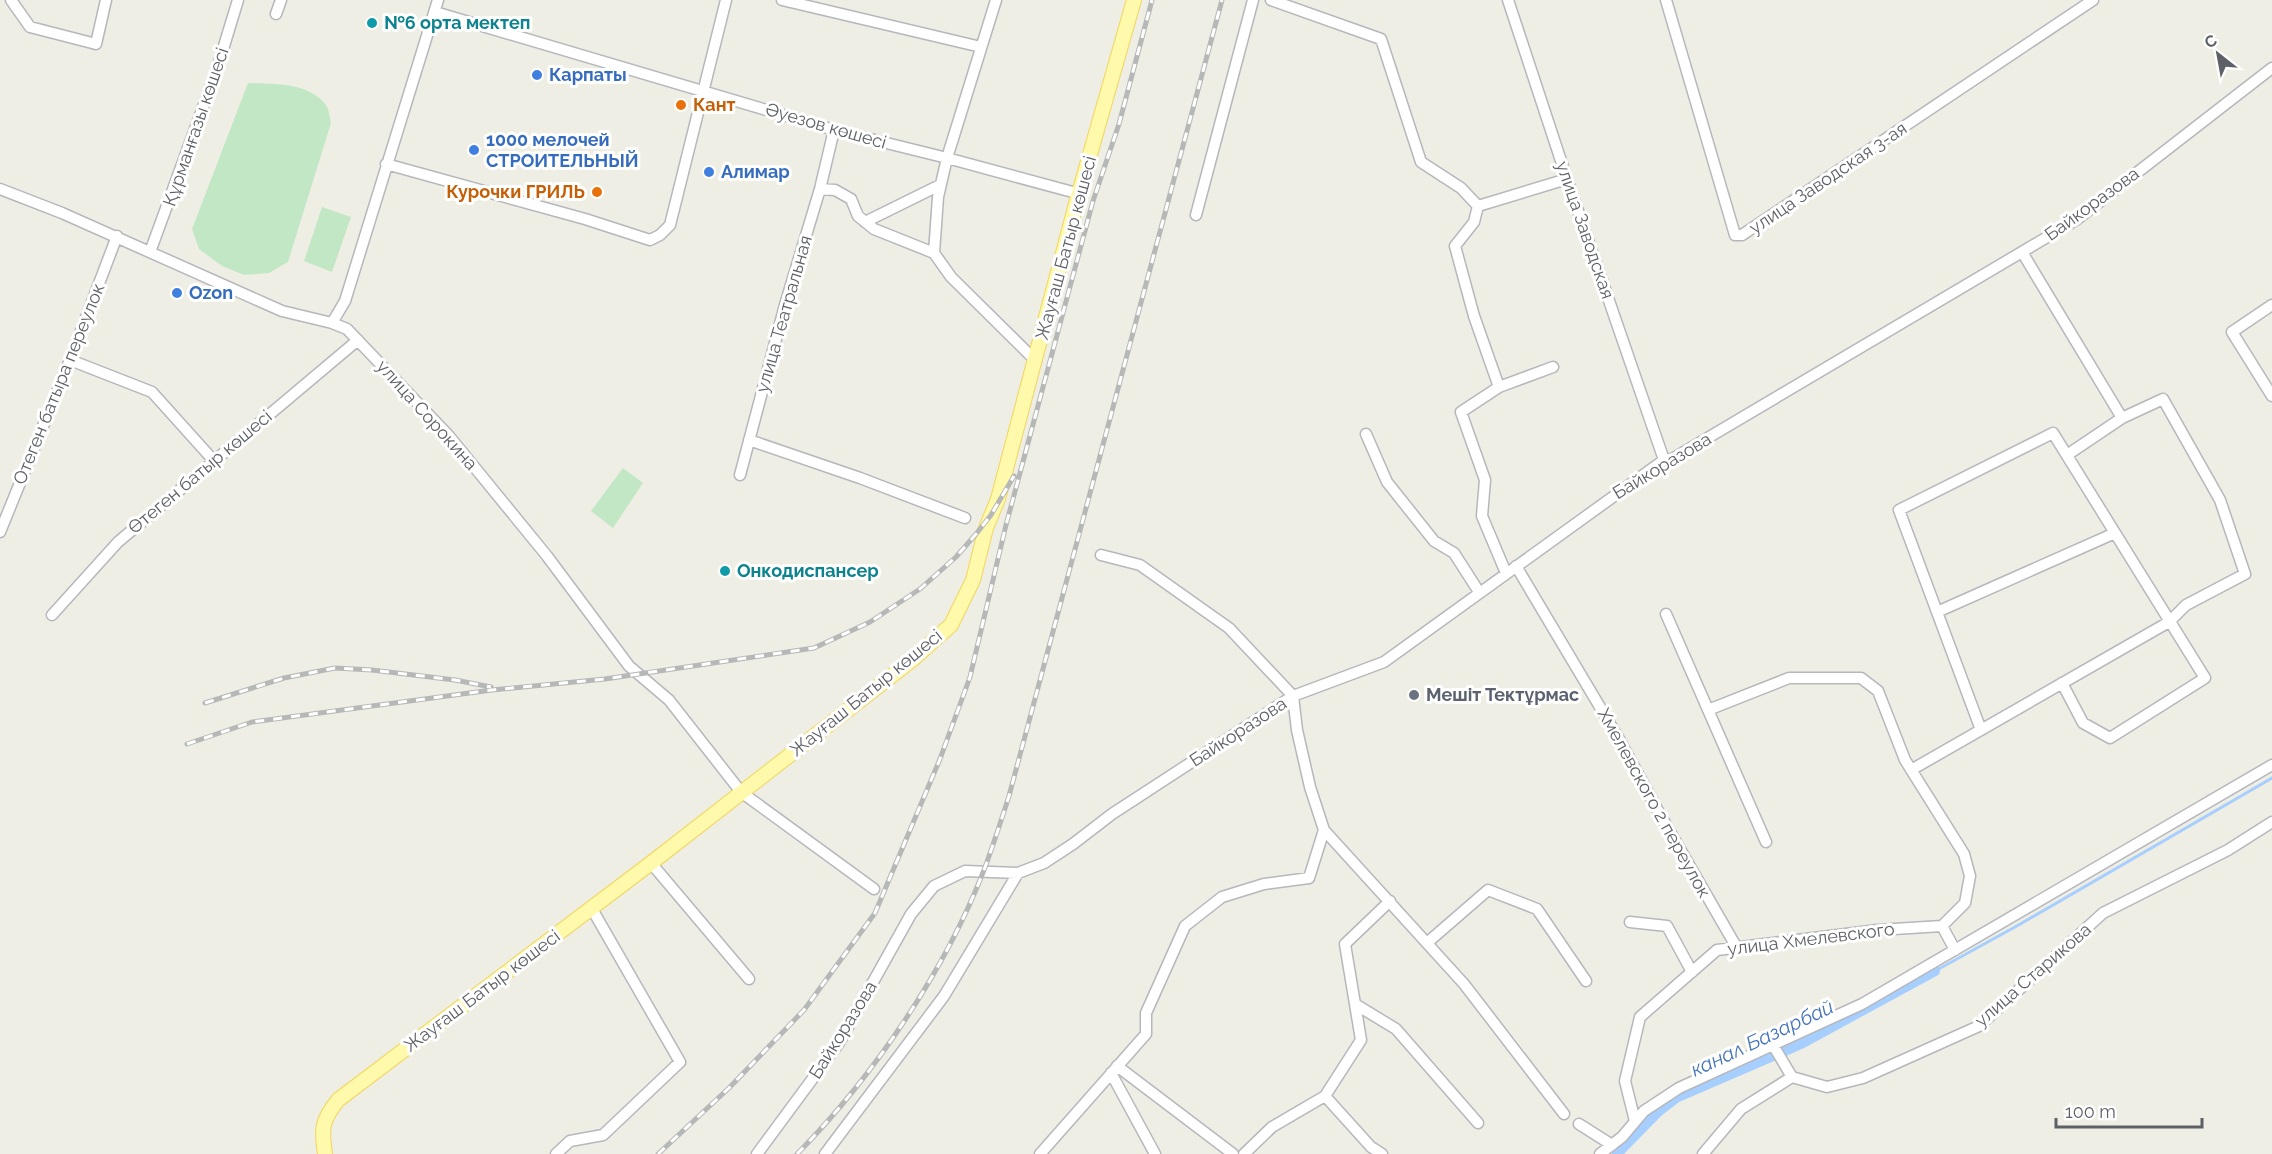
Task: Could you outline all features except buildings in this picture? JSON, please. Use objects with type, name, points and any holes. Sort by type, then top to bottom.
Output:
[{"type":"main road","name":"Жауғаш Батыр көшесі","points":[[325,1154],[323,1140],[325,1117],[338,1100],[592,909],[912,660],[951,625],[973,580],[987,528],[998,500],[1134,0]]},
{"type":"street","points":[[11,0],[30,27],[96,44],[106,0]]},
{"type":"street","name":"Құрманғазы көшесі","points":[[150,252],[217,69],[238,0]]},
{"type":"street","points":[[276,14],[281,0]]},
{"type":"street","points":[[332,323],[345,301],[438,0]]},
{"type":"street","points":[[386,164],[574,216],[651,240],[670,225],[726,0]]},
{"type":"street","points":[[782,0],[981,47]]},
{"type":"street","points":[[934,254],[938,197],[946,158],[996,0]]},
{"type":"street","points":[[1196,215],[1253,0]]},
{"type":"street","points":[[1271,0],[1381,39],[1421,162],[1461,188],[1478,206]]},
{"type":"street","name":"улица Заводская","points":[[1509,0],[1567,179],[1664,460]]},
{"type":"street","name":"улица Заводская 3-ая","points":[[1666,0],[1736,236],[1742,235],[2093,0]]},
{"type":"street","name":"Әуезов көшесі","points":[[435,12],[834,130],[1080,194]]},
{"type":"street","name":"Байкоразова","points":[[757,1154],[839,1043],[911,914],[934,886],[965,871],[1018,873],[1054,856],[1112,814],[1293,696],[1384,662],[1664,460],[1672,459],[2076,220],[2272,68]]},
{"type":"street","name":"улица Театральная","points":[[740,475],[785,306],[820,189],[834,130]]},
{"type":"street","points":[[1478,206],[1567,179]]},
{"type":"street","points":[[865,222],[940,185]]},
{"type":"street","name":"улица Сорокина","points":[[0,189],[117,236],[282,311],[347,329],[449,436],[547,556],[629,666],[669,700],[741,792],[874,888]]},
{"type":"street","points":[[820,189],[835,190],[851,199],[858,216],[874,228],[934,254],[951,278],[1036,361]]},
{"type":"street","points":[[1478,206],[1474,222],[1455,246],[1474,316],[1498,387]]},
{"type":"street","name":"Отеген батыра переулок","points":[[0,532],[70,360],[117,236]]},
{"type":"street","points":[[2022,252],[2122,418]]},
{"type":"street","points":[[2272,305],[2232,332],[2272,396]]},
{"type":"street","name":"Өтеген батыр көшесі","points":[[52,615],[118,542],[358,340]]},
{"type":"street","points":[[70,360],[152,392],[214,461]]},
{"type":"street","points":[[1506,573],[1482,516],[1485,480],[1461,412],[1498,387],[1553,367]]},
{"type":"street","points":[[1911,770],[2169,622],[2186,605],[2245,574],[2220,500],[2163,399],[2122,418],[2067,455]]},
{"type":"street","points":[[1981,730],[1899,510],[2053,433],[2205,678],[2110,738],[2083,723],[2062,683]]},
{"type":"street","points":[[1366,434],[1387,482],[1434,541],[1454,553],[1479,592]]},
{"type":"street","points":[[749,440],[860,478],[965,518]]},
{"type":"street","points":[[1936,612],[2115,533]]},
{"type":"street","points":[[1101,555],[1140,565],[1229,628],[1293,696],[1310,787],[1324,830],[1464,984],[1564,1114]]},
{"type":"street","name":"Хмелевского 2 переулок","points":[[1516,566],[1614,731],[1737,948]]},
{"type":"street","points":[[1666,614],[1766,842]]},
{"type":"street","points":[[1708,710],[1789,678],[1861,678],[1878,691],[1905,760],[1964,854],[1970,876],[1965,903],[1942,926],[1955,950]]},
{"type":"street","points":[[1600,1154],[1612,1145],[1644,1111],[1679,1088],[1862,1004],[2272,765]]},
{"type":"street","name":"улица Старикова","points":[[1791,1075],[1827,1086],[1863,1078],[1979,1026],[2103,914],[2228,850],[2272,822]]},
{"type":"street","points":[[1040,1154],[1146,1034],[1146,1013],[1185,926],[1222,897],[1264,884],[1309,878],[1324,830]]},
{"type":"street","points":[[651,863],[749,979]]},
{"type":"street","points":[[825,1154],[944,996],[1018,873]]},
{"type":"street","points":[[1428,942],[1488,890],[1538,909],[1586,981]]},
{"type":"street","points":[[1244,1154],[1272,1127],[1325,1096],[1362,1040],[1345,944],[1390,901]]},
{"type":"street","points":[[556,1154],[570,1140],[603,1135],[680,1062],[592,909]]},
{"type":"street","points":[[1630,922],[1667,926],[1692,972]]},
{"type":"street","name":"улица Хмелевского","points":[[1635,1121],[1625,1081],[1640,1017],[1717,950],[1878,930],[1942,926]]},
{"type":"street","points":[[1356,1004],[1396,1029],[1478,1123]]},
{"type":"street","points":[[1703,1154],[1741,1109],[1791,1075],[1773,1045]]},
{"type":"street","points":[[1114,1070],[1155,1154]]},
{"type":"street","points":[[1114,1070],[1233,1154]]},
{"type":"street","points":[[1325,1096],[1371,1147],[1382,1154]]},
{"type":"street","points":[[1579,1124],[1612,1145]]},
{"type":"green space","points":[[248,83],[290,86],[310,92],[326,105],[331,123],[288,262],[269,273],[244,275],[222,266],[199,249],[192,229]]},
{"type":"green space","points":[[322,207],[351,217],[332,272],[304,261]]},
{"type":"green space","points":[[623,468],[643,483],[613,528],[591,511]]},
{"type":"waterway","points":[[1935,971],[2272,778]]},
{"type":"waterway","name":"канал Базарбай","points":[[1617,1154],[1658,1112],[1676,1098],[1801,1044],[1935,971]]},
{"type":"railway","points":[[658,1154],[729,1088],[804,1010],[875,913],[940,759],[970,677],[1006,525],[1093,201],[1119,124],[1152,0]]},
{"type":"railway","points":[[797,1154],[853,1091],[928,984],[968,908],[994,843],[1009,796],[1222,0]]},
{"type":"railway","points":[[187,744],[252,722],[492,690],[605,679],[814,648],[870,622],[920,589],[956,557],[976,534],[991,515],[1014,476]]},
{"type":"railway","points":[[205,703],[284,678],[335,668],[455,680],[491,687]]},
{"type":"place","name":"№6 орта мектеп","points":[[372,23]]},
{"type":"place","name":"Карпаты","points":[[537,75]]},
{"type":"place","name":"Кант","points":[[681,105]]},
{"type":"place","name":"1000 мелочей СТРОИТЕЛЬНЫЙ","points":[[474,150]]},
{"type":"place","name":"Алимар","points":[[709,172]]},
{"type":"place","name":"Курочки ГРИЛЬ","points":[[597,192]]},
{"type":"place","name":"Ozon","points":[[177,293]]},
{"type":"place","name":"Онкодиспансер","points":[[725,571]]},
{"type":"place","name":"Мешіт Тектұрмас","points":[[1414,695]]}]
